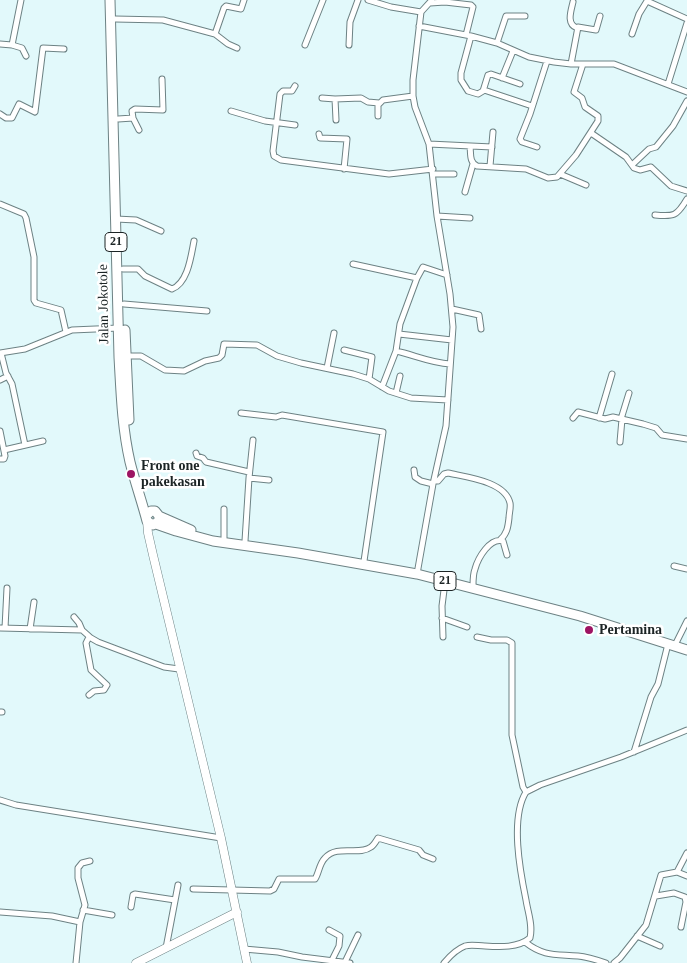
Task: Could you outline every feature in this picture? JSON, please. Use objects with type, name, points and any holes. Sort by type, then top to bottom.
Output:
[{"type":"highway","name":"Jalan Jokotole","points":[[110,0],[120,250],[121,393],[127,444],[134,475],[153,518]]},
{"type":"highway","name":"Jalan Jokotole","points":[[115,0],[118,219]]},
{"type":"highway","name":"Jalan Jokotole","points":[[120,250],[123,269],[124,304],[122,327],[126,356],[129,418],[134,454],[142,487],[153,518]]},
{"type":"highway","name":"21","points":[[153,518],[224,538],[245,540],[418,573],[687,646]]},
{"type":"highway","name":"21","points":[[153,518],[176,532],[213,541],[285,549],[364,561],[473,586],[581,613],[672,643],[687,650]]},
{"type":"main road","points":[[153,518],[149,540],[221,838],[247,963]]},
{"type":"main road","points":[[136,963],[237,912]]},
{"type":"street","points":[[12,45],[21,0]]},
{"type":"street","points":[[216,34],[224,8],[226,6],[241,9],[244,0]]},
{"type":"street","points":[[305,45],[323,0]]},
{"type":"street","points":[[349,45],[350,22],[358,0]]},
{"type":"street","points":[[368,0],[391,7],[421,12]]},
{"type":"street","points":[[391,7],[393,0]]},
{"type":"street","points":[[418,573],[434,482],[444,441],[452,340],[452,309],[433,172],[428,144],[413,96],[413,80],[421,12],[431,1],[471,5],[473,7],[461,73],[462,80],[468,91],[478,94],[484,90],[490,74],[520,84]]},
{"type":"street","points":[[632,34],[642,8],[647,1],[687,19]]},
{"type":"street","points":[[573,2],[570,22],[573,26],[596,30],[600,16]]},
{"type":"street","points":[[497,43],[506,16],[525,16]]},
{"type":"street","points":[[115,19],[157,19],[216,34],[228,44],[237,48]]},
{"type":"street","points":[[668,84],[687,23]]},
{"type":"street","points":[[420,26],[469,35],[497,43],[529,57],[547,61],[571,64],[614,64],[687,92]]},
{"type":"street","points":[[571,64],[577,28]]},
{"type":"street","points":[[0,44],[22,48],[26,56]]},
{"type":"street","points":[[0,114],[6,118],[12,118],[19,104],[35,112],[42,48],[64,49]]},
{"type":"street","points":[[502,78],[513,51]]},
{"type":"street","points":[[537,147],[522,142],[520,139],[547,61]]},
{"type":"street","points":[[473,164],[477,166],[526,169],[548,178],[557,177],[576,155],[599,118],[585,107],[582,98],[574,92],[583,64]]},
{"type":"street","points":[[139,130],[132,111],[135,109],[162,110],[162,79]]},
{"type":"street","points":[[296,86],[291,92],[281,92],[273,151],[276,158],[344,169],[396,174],[433,172],[454,174]]},
{"type":"street","points":[[484,90],[532,106]]},
{"type":"street","points":[[322,98],[361,98],[379,103],[383,100],[413,96]]},
{"type":"street","points":[[335,99],[336,120]]},
{"type":"street","points":[[632,165],[648,149],[656,147],[673,126],[687,101]]},
{"type":"street","points":[[378,116],[379,103]]},
{"type":"street","points":[[231,111],[295,125]]},
{"type":"street","points":[[118,119],[133,118]]},
{"type":"street","points":[[490,166],[493,132]]},
{"type":"street","points":[[590,133],[615,149],[634,168],[640,170],[651,167],[671,186],[687,191]]},
{"type":"street","points":[[319,134],[320,138],[348,139],[344,169]]},
{"type":"street","points":[[428,144],[492,147]]},
{"type":"street","points":[[466,192],[473,164],[470,146]]},
{"type":"street","points":[[560,174],[586,186]]},
{"type":"street","points":[[655,215],[674,216],[687,199]]},
{"type":"street","points":[[0,204],[25,215],[34,257],[34,300],[61,310],[66,332]]},
{"type":"street","points":[[438,216],[470,218]]},
{"type":"street","points":[[118,219],[136,220],[161,231]]},
{"type":"street","points":[[123,269],[138,269],[145,276],[176,288],[185,275],[194,242]]},
{"type":"street","points":[[353,264],[417,278]]},
{"type":"street","points":[[382,387],[396,351],[400,324],[423,266],[448,276]]},
{"type":"street","points":[[124,304],[207,311]]},
{"type":"street","points":[[452,309],[479,315],[481,329]]},
{"type":"street","points":[[25,445],[12,384],[1,353],[25,349],[66,332],[122,327]]},
{"type":"street","points":[[327,368],[334,333]]},
{"type":"street","points":[[399,334],[452,340]]},
{"type":"street","points":[[126,356],[142,356],[165,370],[184,371],[205,361],[219,358],[222,355],[224,344],[254,345],[277,356],[369,379],[396,394],[411,398],[448,400]]},
{"type":"street","points":[[344,350],[372,357],[369,379]]},
{"type":"street","points":[[396,351],[432,362],[450,364]]},
{"type":"street","points":[[599,418],[612,374]]},
{"type":"street","points":[[0,380],[8,376]]},
{"type":"street","points":[[396,394],[400,376]]},
{"type":"street","points":[[620,442],[621,419],[629,393]]},
{"type":"street","points":[[241,412],[276,417],[282,415],[383,432],[364,561]]},
{"type":"street","points":[[573,418],[578,412],[605,419],[613,417],[653,427],[662,435],[687,439]]},
{"type":"street","points":[[0,431],[5,458],[0,459]]},
{"type":"street","points":[[245,540],[253,440]]},
{"type":"street","points":[[4,450],[43,441]]},
{"type":"street","points":[[196,453],[197,456],[203,458],[206,462],[249,472]]},
{"type":"street","points":[[414,470],[415,477],[421,481],[438,481],[444,474],[448,473],[485,481],[497,487],[508,499],[510,505],[506,532],[500,540],[492,542],[488,547],[475,569],[473,586]]},
{"type":"street","points":[[249,478],[269,480]]},
{"type":"street","points":[[224,509],[224,538]]},
{"type":"street","points":[[500,540],[505,543],[507,555]]},
{"type":"street","points":[[674,566],[687,569]]},
{"type":"street","points":[[443,637],[442,606],[446,582]]},
{"type":"street","points":[[7,588],[2,628],[82,630]]},
{"type":"street","points":[[30,629],[34,602]]},
{"type":"street","points":[[74,617],[82,630],[98,642],[164,667],[180,669]]},
{"type":"street","points":[[442,618],[467,627]]},
{"type":"street","points":[[634,752],[651,697],[658,684],[672,643],[687,621]]},
{"type":"street","points":[[89,636],[86,643],[91,670],[107,685],[104,690],[94,691],[89,695]]},
{"type":"street","points":[[477,637],[491,640],[507,640],[512,643],[512,735],[522,787],[526,792]]},
{"type":"street","points":[[444,963],[463,947],[471,944],[515,945],[525,942],[530,938],[532,931],[522,880],[517,830],[526,792],[540,785],[634,752],[687,730]]},
{"type":"street","points":[[0,800],[16,805],[221,838]]},
{"type":"street","points":[[193,889],[272,890],[279,879],[315,880],[321,862],[327,855],[344,850],[368,849],[372,847],[378,838],[419,850],[423,855],[433,859]]},
{"type":"street","points":[[677,872],[686,856]]},
{"type":"street","points":[[76,963],[80,922],[84,910],[84,900],[77,871],[82,863],[90,861]]},
{"type":"street","points":[[614,963],[646,925],[661,875],[677,872],[687,876]]},
{"type":"street","points":[[166,948],[178,885]]},
{"type":"street","points":[[656,896],[674,893],[685,897],[685,919],[681,927]]},
{"type":"street","points":[[131,907],[133,895],[136,894],[175,900]]},
{"type":"street","points":[[84,910],[112,915]]},
{"type":"street","points":[[0,912],[43,915],[80,922]]},
{"type":"street","points":[[329,930],[340,936],[332,960]]},
{"type":"street","points":[[244,949],[348,962],[358,935]]},
{"type":"street","points":[[638,936],[660,946]]},
{"type":"street","points":[[525,942],[534,950],[545,954],[579,956],[606,963]]},
{"type":"place","name":"Front one pakekasan","points":[[131,474]]},
{"type":"place","name":"Pertamina","points":[[589,630]]}]
